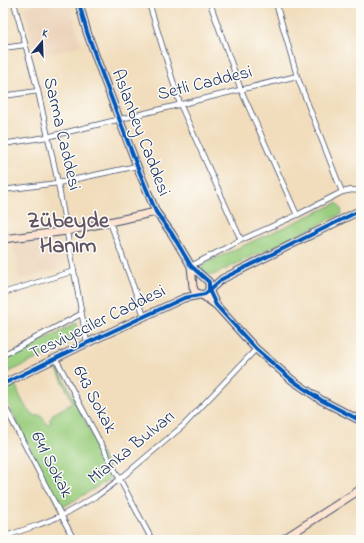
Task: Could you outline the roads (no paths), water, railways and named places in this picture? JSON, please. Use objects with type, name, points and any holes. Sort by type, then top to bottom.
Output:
[{"type":"street","points":[[3,4],[7,3]]},
{"type":"street","name":"Sarma Caddesi","points":[[14,3],[38,91],[58,183],[87,343]]},
{"type":"street","name":"Aslanbey Caddesi","points":[[79,3],[96,57],[136,166],[156,212],[172,234],[191,266]]},
{"type":"street","points":[[149,3],[180,104],[241,240]]},
{"type":"street","points":[[210,3],[241,90],[298,215]]},
{"type":"street","points":[[276,3],[297,76],[342,192]]},
{"type":"street","points":[[3,48],[25,45]]},
{"type":"street","name":"Setli Caddesi","points":[[3,144],[48,137],[297,76]]},
{"type":"street","points":[[3,96],[38,91]]},
{"type":"street","points":[[3,190],[58,183],[136,166]]},
{"type":"street","points":[[191,266],[241,240],[298,215],[342,192],[352,190],[361,191]]},
{"type":"street","points":[[202,295],[222,279],[361,210]]},
{"type":"street","points":[[3,239],[67,231],[156,212]]},
{"type":"street","points":[[110,222],[144,316]]},
{"type":"street","points":[[191,266],[209,282],[210,290],[216,305]]},
{"type":"street","points":[[191,266],[195,292],[216,305],[256,349],[292,380],[321,400],[361,422]]},
{"type":"street","points":[[3,293],[74,271]]},
{"type":"street","points":[[184,298],[194,281],[199,277],[222,279]]},
{"type":"street","name":"Tesviyeciler Caddesi","points":[[3,384],[184,298],[202,295]]},
{"type":"street","points":[[3,355],[81,314]]},
{"type":"street","name":"Mianka Bulvarı","points":[[3,537],[38,526],[61,516],[98,495],[120,479],[184,425],[256,349]]},
{"type":"street","name":"643 Sokak","points":[[56,359],[152,540]]},
{"type":"street","name":"641 Sokak","points":[[3,403],[74,540]]},
{"type":"street","points":[[282,540],[361,489]]},
{"type":"district","name":"Zübeyde Hanım","points":[[68,234]]}]
